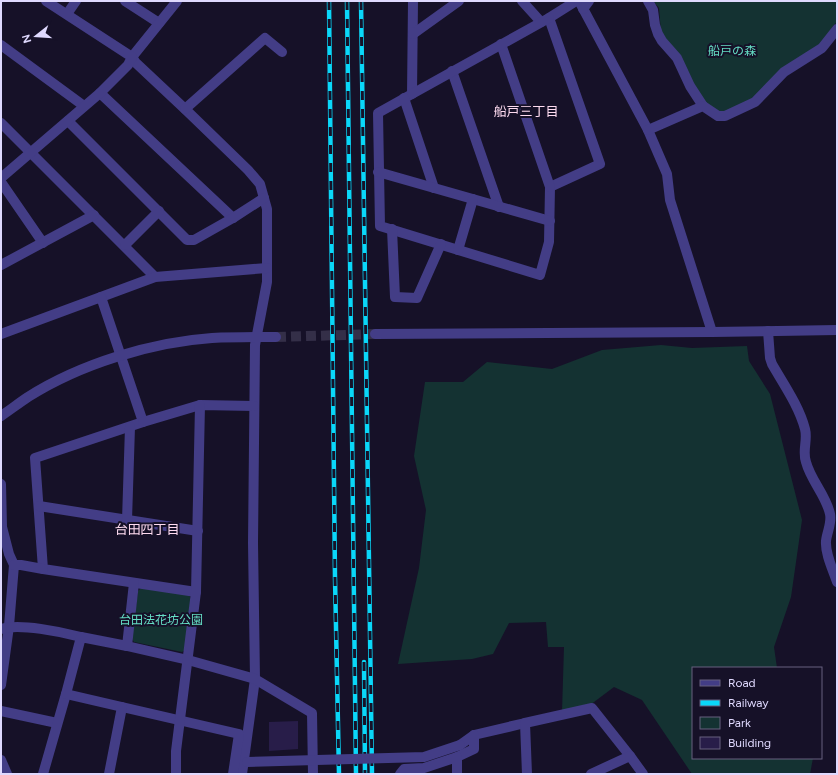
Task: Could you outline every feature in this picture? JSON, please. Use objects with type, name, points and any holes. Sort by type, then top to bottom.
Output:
[{"type":"street","points":[[46,1],[132,57],[136,63],[248,170],[260,184],[267,209],[267,282],[256,337],[254,406],[253,543],[255,678],[245,762],[242,774]]},
{"type":"street","points":[[68,14],[76,1]]},
{"type":"street","points":[[125,1],[159,23]]},
{"type":"street","points":[[1,178],[100,93],[128,65],[132,57],[177,1]]},
{"type":"street","points":[[413,1],[413,34],[408,96],[434,188]]},
{"type":"street","points":[[413,34],[459,1]]},
{"type":"street","points":[[522,1],[545,20],[600,164],[550,187]]},
{"type":"street","points":[[648,1],[653,10],[655,25],[662,41],[677,58],[690,86],[703,106],[718,116],[725,116],[754,102],[784,72],[822,48],[837,29]]},
{"type":"street","points":[[501,44],[550,187],[549,242],[540,275],[380,226],[378,114],[452,71],[501,44],[545,20],[582,3],[648,130],[667,174],[670,200],[712,332]]},
{"type":"street","points":[[185,109],[265,38],[282,52]]},
{"type":"street","points":[[1,45],[84,106]]},
{"type":"street","points":[[452,71],[499,206]]},
{"type":"street","points":[[100,93],[233,218]]},
{"type":"street","points":[[648,130],[703,106]]},
{"type":"street","points":[[68,121],[187,240],[194,240],[233,218],[264,198]]},
{"type":"street","points":[[1,123],[125,245],[155,277]]},
{"type":"street","points":[[378,172],[550,221]]},
{"type":"street","points":[[1,182],[43,243]]},
{"type":"street","points":[[458,250],[473,199]]},
{"type":"street","points":[[125,245],[159,211]]},
{"type":"street","points":[[1,265],[94,215]]},
{"type":"street","points":[[392,229],[395,297],[417,298],[441,244]]},
{"type":"street","points":[[1,334],[155,277],[267,268]]},
{"type":"street","points":[[101,297],[143,422]]},
{"type":"street","points":[[375,334],[837,330]]},
{"type":"street","points":[[768,331],[770,358],[772,364],[799,412],[806,437],[804,452],[806,462],[825,498],[830,512],[831,518],[826,542],[837,582]]},
{"type":"street","points":[[1,414],[29,396],[61,379],[92,365],[121,355],[182,342],[213,338],[276,337]]},
{"type":"street","points":[[43,569],[35,458],[143,422],[200,405],[254,406]]},
{"type":"street","points":[[176,774],[176,751],[196,592],[200,405]]},
{"type":"street","points":[[127,520],[130,427]]},
{"type":"street","points":[[1,484],[2,527],[9,554],[14,565],[5,627],[1,685]]},
{"type":"street","points":[[39,506],[198,531]]},
{"type":"street","points":[[14,565],[196,592]]},
{"type":"street","points":[[127,646],[134,583]]},
{"type":"street","points":[[5,627],[58,631],[188,660],[255,678],[312,713],[313,774]]},
{"type":"street","points":[[42,774],[81,637]]},
{"type":"street","points":[[66,694],[239,734],[232,774]]},
{"type":"street","points":[[109,774],[122,707]]},
{"type":"street","points":[[245,762],[424,757],[460,746],[474,735],[592,708],[643,774]]},
{"type":"street","points":[[1,711],[57,723]]},
{"type":"street","points":[[525,723],[527,774]]},
{"type":"street","points":[[400,774],[404,769],[424,768],[457,757],[474,749],[474,735]]},
{"type":"street","points":[[591,774],[630,756]]},
{"type":"street","points":[[457,757],[458,774]]},
{"type":"street","points":[[1,760],[7,774]]},
{"type":"green space","name":"船戸の森","points":[[653,1],[837,1],[837,22],[820,46],[753,100],[728,112],[718,112],[704,104],[661,32],[659,8]]},
{"type":"green space","points":[[661,345],[692,348],[747,346],[749,361],[770,394],[802,520],[791,597],[774,647],[777,667],[692,667],[692,759],[813,759],[810,774],[692,774],[642,700],[614,687],[590,705],[562,712],[564,647],[548,647],[546,622],[509,623],[493,654],[472,659],[398,664],[419,568],[426,510],[414,456],[425,382],[463,382],[487,362],[552,369],[602,350]]},
{"type":"green space","name":"台田法花坊公園","points":[[141,588],[189,595],[191,599],[185,650],[182,652],[134,642],[132,639],[138,591]]},
{"type":"building","points":[[298,721],[298,749],[269,751],[269,722]]},
{"type":"tunnel","points":[[276,337],[375,334]]},
{"type":"railway","points":[[329,1],[335,578],[339,774]]},
{"type":"railway","points":[[347,1],[356,774]]},
{"type":"railway","points":[[361,1],[372,774]]},
{"type":"railway","points":[[364,662],[365,774]]},
{"type":"district","name":"船戸三丁目","points":[[526,111]]},
{"type":"district","name":"台田四丁目","points":[[147,529]]}]
